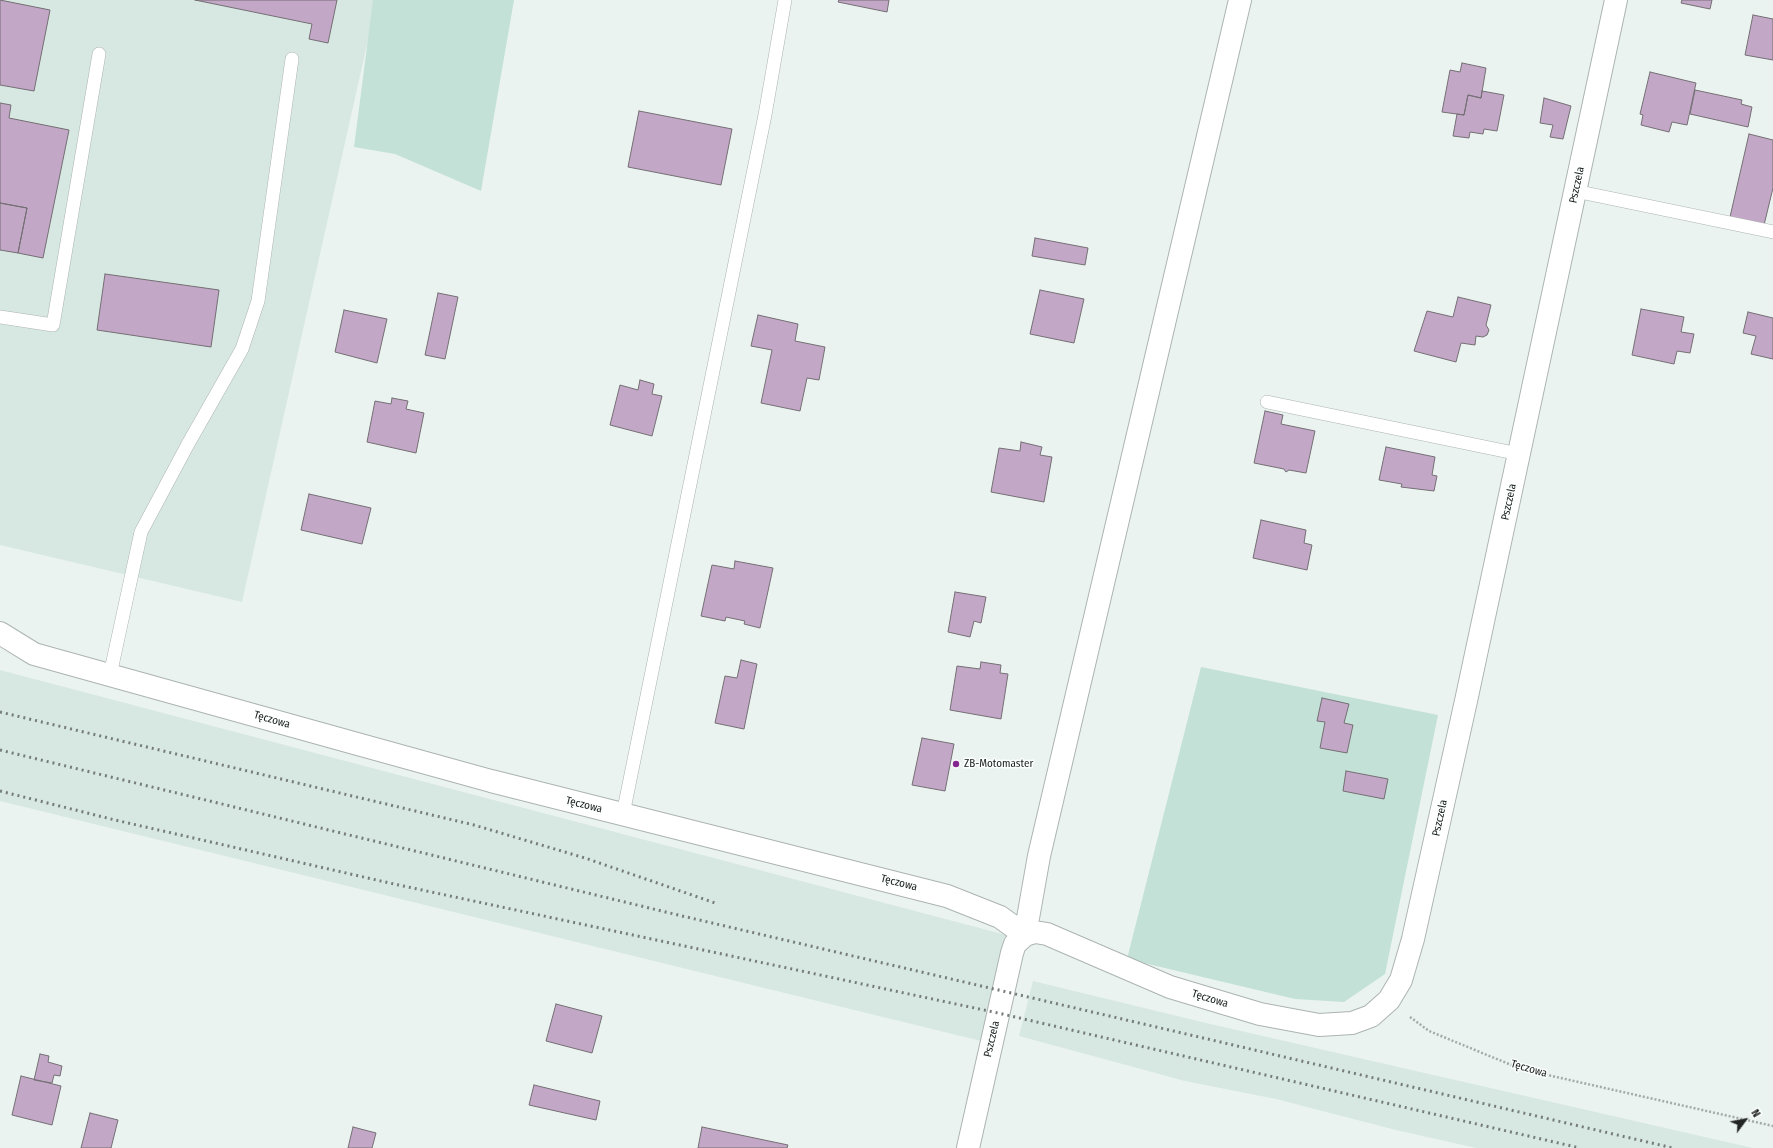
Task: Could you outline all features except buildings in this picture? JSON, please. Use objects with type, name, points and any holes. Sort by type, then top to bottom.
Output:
[{"type":"street","points":[[1024,935],[1039,856],[1240,0]]},
{"type":"street","name":"Pszczela","points":[[1389,1000],[1401,980],[1413,939],[1520,454],[1616,0]]},
{"type":"street","name":"Tęczowa","points":[[0,633],[34,654],[110,676],[491,781],[947,896],[1000,917],[1024,935],[1035,932],[1047,934],[1170,987],[1260,1014],[1319,1025],[1352,1023],[1371,1016],[1389,1000]]},
{"type":"street","name":"Pszczela","points":[[968,1148],[1012,953],[1015,944],[1024,935]]},
{"type":"lane","points":[[623,814],[765,115],[785,0]]},
{"type":"lane","points":[[0,317],[54,326],[99,54]]},
{"type":"lane","points":[[110,676],[141,532],[188,444],[242,349],[258,300],[292,59]]},
{"type":"lane","points":[[1575,191],[1773,232]]},
{"type":"lane","points":[[1268,402],[1520,454]]},
{"type":"path","name":"Tęczowa","points":[[1389,1000],[1429,1031],[1521,1068],[1773,1126]]},
{"type":"shaded area","points":[[0,0],[377,0],[242,602],[0,545]]},
{"type":"shaded area","points":[[0,670],[1010,936],[981,1041],[0,801]]},
{"type":"shaded area","points":[[1033,981],[1206,1023],[1753,1148],[1476,1148],[1396,1130],[1276,1099],[1185,1081],[1019,1036]]},
{"type":"green space","points":[[373,0],[514,0],[481,191],[395,154],[354,147]]},
{"type":"green space","points":[[1201,667],[1438,715],[1385,974],[1344,1002],[1295,999],[1127,959]]},
{"type":"railway","points":[[0,712],[474,825],[585,858],[718,904]]},
{"type":"railway","points":[[0,750],[678,915],[1673,1148]]},
{"type":"railway","points":[[0,791],[115,820],[394,884],[998,1013],[1580,1148]]},
{"type":"place","name":"ZB-Motomaster","points":[[956,764]]}]
